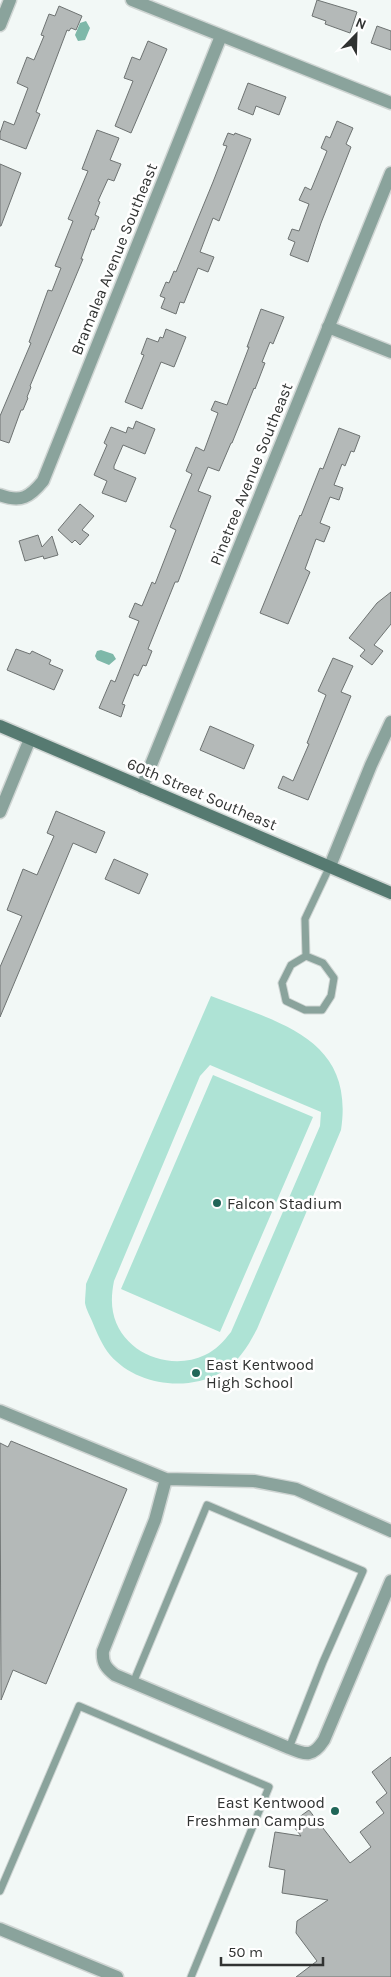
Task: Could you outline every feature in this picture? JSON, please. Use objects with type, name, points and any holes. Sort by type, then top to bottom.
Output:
[{"type":"main road","name":"60th Street Southeast","points":[[0,726],[391,893]]},
{"type":"street","points":[[0,25],[10,0]]},
{"type":"street","points":[[132,0],[391,103]]},
{"type":"street","name":"Bramalea Avenue Southeast","points":[[0,495],[8,498],[24,499],[34,492],[43,480],[221,36]]},
{"type":"street","name":"Pinetree Avenue Southeast","points":[[142,787],[391,173]]},
{"type":"street","points":[[328,327],[391,352]]},
{"type":"street","points":[[330,866],[371,765],[391,722]]},
{"type":"street","points":[[0,812],[30,738]]},
{"type":"street","points":[[0,1412],[166,1479],[254,1481],[296,1489],[391,1531]]},
{"type":"street","points":[[166,1479],[156,1520],[104,1651],[102,1659],[106,1668],[115,1675],[289,1748],[310,1753],[318,1750],[324,1740],[391,1581]]},
{"type":"street","points":[[0,1929],[117,1977]]},
{"type":"lane","points":[[306,956],[305,919],[330,866]]},
{"type":"lane","points":[[306,956],[323,963],[334,978],[331,996],[322,1010],[305,1010],[286,1001],[282,982],[291,965],[306,956]]},
{"type":"lane","points":[[133,1683],[207,1505],[363,1571],[323,1662],[289,1748]]},
{"type":"lane","points":[[0,1891],[78,1706],[269,1787],[191,1977]]},
{"type":"shaded area","points":[[86,21],[90,28],[85,40],[78,41],[75,35],[80,23]]},
{"type":"shaded area","points":[[101,650],[113,654],[116,659],[109,665],[97,660],[95,656],[97,651]]},
{"type":"shaded area","points":[[211,996],[286,1026],[307,1039],[324,1054],[336,1074],[342,1099],[341,1130],[257,1329],[246,1348],[232,1364],[220,1373],[207,1379],[177,1384],[147,1379],[133,1373],[110,1355],[102,1343],[86,1305],[86,1284]],"holes":[[[210,1065],[321,1112],[320,1126],[231,1332],[213,1351],[191,1360],[163,1360],[136,1348],[118,1326],[113,1312],[112,1296],[114,1281],[200,1076]]]},
{"type":"shaded area","name":"Falcon Stadium","points":[[213,1075],[313,1117],[220,1332],[121,1289]]},
{"type":"building","points":[[317,0],[357,12],[350,33],[325,24],[326,21],[312,16]]},
{"type":"building","points":[[59,6],[82,16],[76,30],[71,28],[69,31],[67,30],[36,112],[40,114],[26,149],[0,139],[0,133],[4,121],[14,125],[28,88],[17,83],[27,57],[34,60],[44,36],[41,35],[49,14],[55,16]]},
{"type":"building","points":[[377,26],[391,31],[391,50],[371,43]]},
{"type":"building","points":[[148,41],[167,49],[131,133],[115,126],[133,81],[124,78],[132,57],[140,60]]},
{"type":"building","points":[[248,83],[286,97],[279,115],[256,106],[253,115],[238,109]]},
{"type":"building","points":[[337,121],[353,128],[346,144],[351,147],[308,262],[290,255],[295,242],[288,239],[292,229],[299,231],[309,204],[299,200],[305,187],[311,190],[327,151],[321,148],[326,136],[330,138]]},
{"type":"building","points":[[97,130],[119,138],[110,160],[121,164],[114,181],[108,179],[98,201],[100,202],[95,215],[99,217],[94,230],[92,229],[81,259],[83,259],[30,386],[28,398],[23,410],[21,410],[9,443],[0,440],[0,416],[31,343],[29,342],[48,290],[52,291],[61,268],[55,266],[73,221],[68,219],[88,171],[82,169]]},
{"type":"building","points":[[228,133],[234,135],[235,133],[251,139],[219,221],[213,218],[200,252],[214,257],[208,272],[198,268],[184,303],[180,302],[176,314],[161,308],[165,298],[160,296],[166,282],[169,283],[174,271],[176,272],[227,146],[223,145]]},
{"type":"building","points":[[0,164],[21,173],[1,226],[0,226]]},
{"type":"building","points":[[261,309],[284,317],[273,344],[270,342],[262,362],[265,363],[255,389],[219,471],[208,467],[198,491],[211,496],[178,582],[175,582],[148,649],[152,651],[146,666],[143,665],[138,676],[134,674],[122,704],[125,705],[121,717],[99,708],[111,680],[115,682],[139,621],[129,617],[135,603],[142,606],[152,582],[155,584],[176,530],[170,527],[192,474],[186,471],[196,447],[204,451],[218,413],[211,410],[215,401],[227,405]]},
{"type":"building","points":[[166,329],[186,337],[174,367],[161,362],[142,409],[125,402],[144,355],[141,354],[147,338],[158,342],[160,337],[163,338]]},
{"type":"building","points":[[136,421],[155,429],[145,454],[123,445],[114,466],[114,469],[136,478],[126,502],[102,493],[107,481],[94,475],[107,445],[104,443],[111,427],[126,433],[128,427],[133,429]]},
{"type":"building","points":[[339,428],[360,436],[354,452],[351,451],[345,466],[342,464],[334,485],[343,488],[339,500],[330,497],[320,523],[330,527],[324,542],[316,539],[305,569],[310,572],[288,624],[260,613],[320,468],[323,469]]},
{"type":"building","points":[[80,504],[94,516],[82,530],[89,535],[80,545],[75,540],[72,543],[58,530]]},
{"type":"building","points":[[38,535],[42,547],[52,536],[58,555],[44,559],[43,556],[25,561],[19,541]]},
{"type":"building","points":[[391,592],[391,624],[374,645],[383,651],[372,665],[360,656],[365,650],[349,638],[377,603]]},
{"type":"building","points":[[16,649],[30,654],[32,651],[51,660],[49,664],[63,670],[54,690],[7,670]]},
{"type":"building","points":[[333,658],[353,666],[341,692],[351,696],[308,800],[278,788],[283,776],[293,781],[309,744],[307,743],[326,695],[318,691]]},
{"type":"building","points":[[210,726],[254,745],[244,769],[200,750]]},
{"type":"building","points":[[56,811],[105,832],[96,853],[73,843],[0,1017],[0,967],[22,916],[7,910],[23,869],[37,875],[54,836],[47,833]]},
{"type":"building","points":[[114,859],[148,874],[139,894],[105,879]]},
{"type":"building","points":[[11,1441],[127,1489],[46,1684],[13,1670],[1,1700],[0,1443],[8,1447]]},
{"type":"building","name":"East Kentwood Freshman Campus","points":[[391,1757],[391,1977],[296,1977],[317,1961],[296,1933],[297,1921],[328,1900],[282,1893],[285,1870],[269,1867],[275,1832],[301,1836],[291,1823],[309,1810],[350,1863],[371,1847],[360,1832],[384,1813],[376,1802],[387,1793],[372,1772]]},
{"type":"place","name":"Falcon Stadium","points":[[217,1203]]},
{"type":"place","name":"East Kentwood High School","points":[[196,1373]]},
{"type":"place","name":"East Kentwood Freshman Campus","points":[[335,1811]]}]
